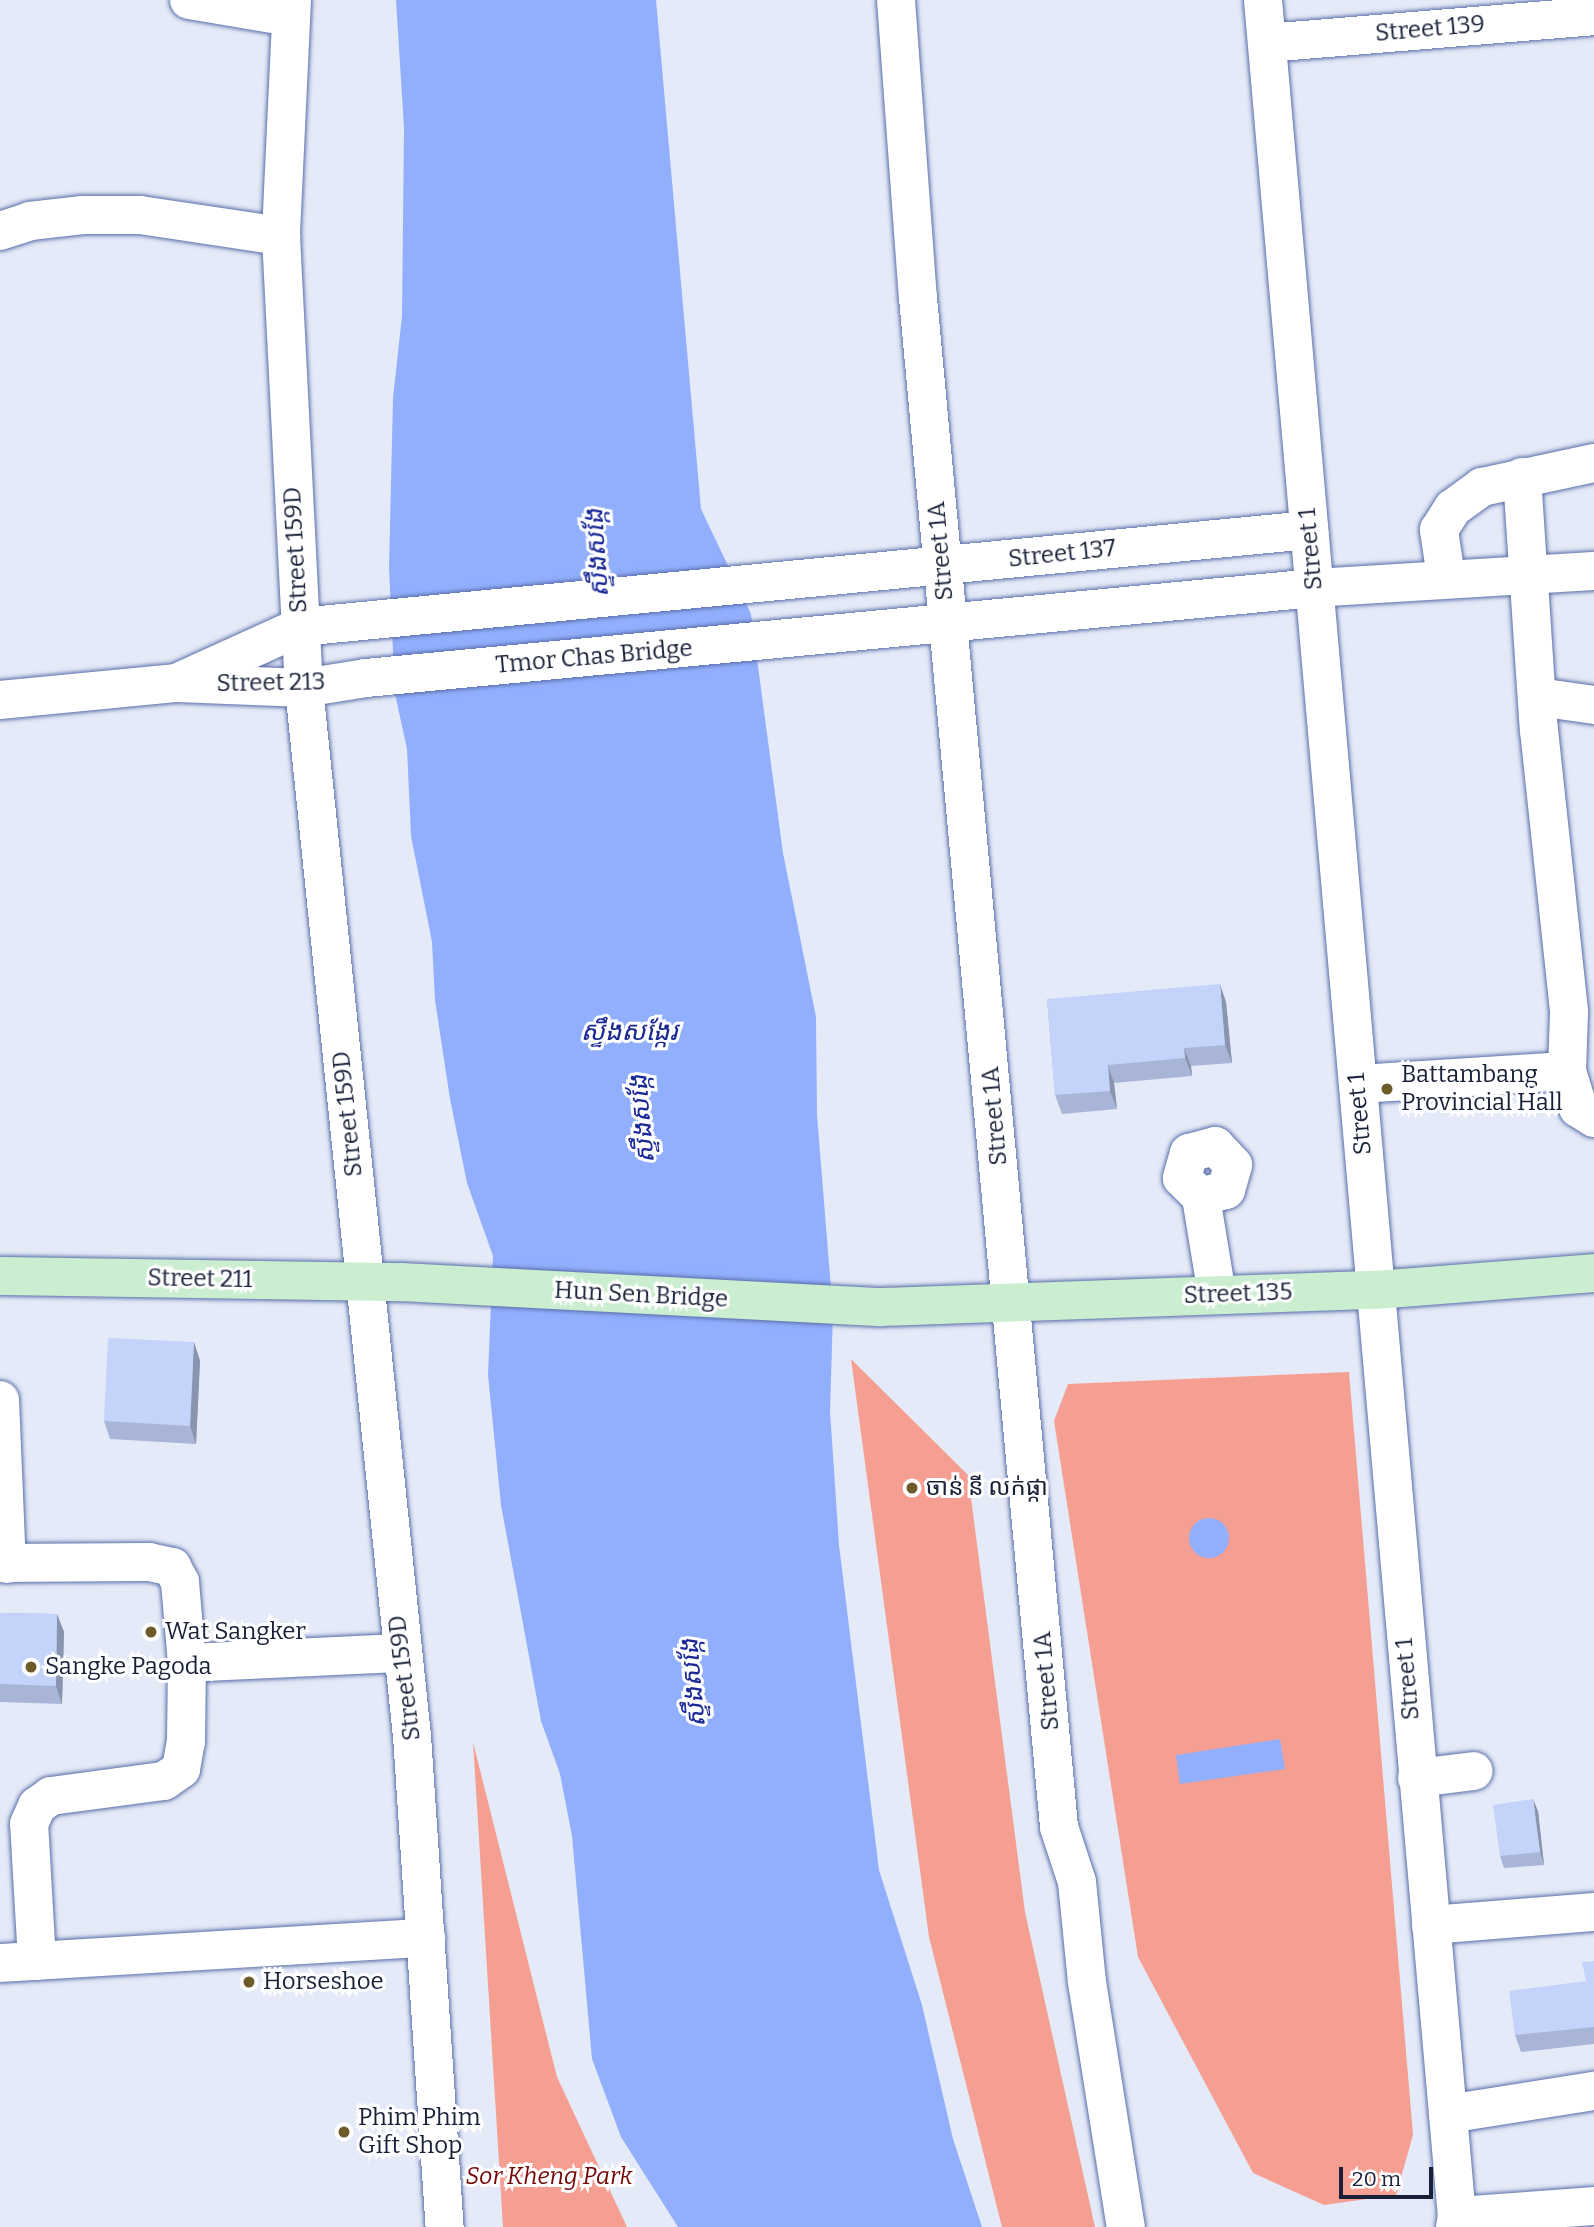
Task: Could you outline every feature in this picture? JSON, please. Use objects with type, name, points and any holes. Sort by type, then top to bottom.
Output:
[{"type":"main road","name":"Street 135","points":[[881,1307],[1375,1290],[1594,1273]]},
{"type":"main road","name":"Street 211","points":[[0,1276],[383,1282]]},
{"type":"main road","name":"Hun Sen Bridge","points":[[383,1282],[881,1307]]},
{"type":"street","points":[[189,0],[291,9]]},
{"type":"street","name":"Street 1A","points":[[895,0],[948,625],[1013,1302],[1059,1827],[1077,1882],[1087,1982],[1126,2227]]},
{"type":"street","name":"Street 1","points":[[1263,0],[1456,2221]]},
{"type":"street","name":"Street 159D","points":[[291,9],[281,236],[304,688],[383,1282],[401,1653],[412,1736],[445,2227]]},
{"type":"street","name":"Street 139","points":[[1267,43],[1594,16]]},
{"type":"street","points":[[0,231],[30,221],[83,215],[140,215],[281,236]]},
{"type":"street","points":[[1446,577],[1439,530],[1452,508],[1482,487],[1594,463]]},
{"type":"street","points":[[1522,477],[1538,697],[1581,1010],[1567,1071],[1578,1108],[1594,1118]]},
{"type":"street","name":"Street 137","points":[[363,619],[1309,530]]},
{"type":"street","points":[[948,625],[1314,588],[1446,577],[1594,571]]},
{"type":"street","name":"Street 213","points":[[177,683],[300,627],[363,619]]},
{"type":"street","name":"Tmor Chas Bridge","points":[[366,678],[948,625]]},
{"type":"street","name":"Street 213","points":[[0,700],[177,683],[304,688],[366,678]]},
{"type":"street","points":[[1538,697],[1594,705]]},
{"type":"street","points":[[1358,1084],[1567,1071]]},
{"type":"street","points":[[1201,1197],[1217,1295]]},
{"type":"street","points":[[0,1400],[4,1564],[149,1562],[173,1567],[180,1582],[187,1663],[186,1742],[181,1769],[164,1781],[51,1796],[37,1806],[29,1824],[18,1962],[426,1938]]},
{"type":"street","points":[[187,1663],[401,1653]]},
{"type":"street","points":[[1417,1778],[1474,1771]]},
{"type":"street","points":[[1431,1925],[1594,1912]]},
{"type":"street","points":[[1448,2114],[1594,2091]]},
{"type":"street","points":[[1456,2221],[1594,2206]]},
{"type":"green space","points":[[851,1359],[968,1475],[1025,1912],[1095,2227],[1002,2227],[929,1937]]},
{"type":"green space","points":[[1349,1372],[1413,2135],[1396,2195],[1324,2205],[1253,2173],[1138,1957],[1054,1421],[1068,1384]]},
{"type":"green space","name":"Sor Kheng Park","points":[[473,1742],[557,2077],[627,2227],[503,2227]]},
{"type":"water","name":"ស្ទឹងសង្កែរ","points":[[396,0],[656,0],[701,509],[751,614],[783,853],[816,1017],[817,1115],[833,1313],[830,1411],[839,1545],[879,1870],[922,2005],[953,2139],[982,2227],[678,2227],[621,2137],[592,2059],[572,1836],[560,1774],[541,1721],[501,1505],[488,1375],[493,1256],[467,1183],[450,1099],[435,1000],[432,942],[411,836],[407,749],[395,694],[389,568],[393,398],[402,316],[404,128]]},
{"type":"water","points":[[1209,1518],[1217,1519],[1223,1524],[1228,1530],[1228,1546],[1223,1552],[1217,1557],[1209,1558],[1201,1557],[1195,1552],[1190,1546],[1189,1538],[1190,1530],[1195,1524],[1201,1519]]},
{"type":"water","points":[[1280,1739],[1285,1769],[1180,1784],[1176,1755]]},
{"type":"building","points":[[1220,984],[1225,1045],[1184,1048],[1185,1058],[1108,1065],[1110,1091],[1055,1095],[1047,999]]},
{"type":"building","points":[[108,1338],[194,1342],[190,1426],[104,1421]]},
{"type":"building","name":"Sangke Pagoda","points":[[0,1613],[57,1614],[56,1686],[0,1684]]},
{"type":"building","points":[[1533,1799],[1540,1852],[1500,1856],[1493,1805]]},
{"type":"building","points":[[1594,1961],[1594,2027],[1515,2035],[1509,1991],[1586,1981],[1582,1962]]},
{"type":"place","name":"Battambang Provincial Hall","points":[[1387,1089]]},
{"type":"place","name":"ចាន់ នី លក់ផ្កា","points":[[912,1488]]},
{"type":"place","name":"Wat Sangker","points":[[151,1632]]},
{"type":"place","name":"Sangke Pagoda","points":[[31,1667]]},
{"type":"place","name":"Horseshoe","points":[[249,1982]]},
{"type":"place","name":"Phim Phim Gift Shop","points":[[344,2132]]},
{"type":"water label","name":"ស្ទឹងសង្កែ","points":[[597,553]]},
{"type":"water label","name":"ស្ទឹងសង្កែ","points":[[642,1119]]},
{"type":"water label","name":"ស្ទឹងសង្កែ","points":[[693,1683]]}]
